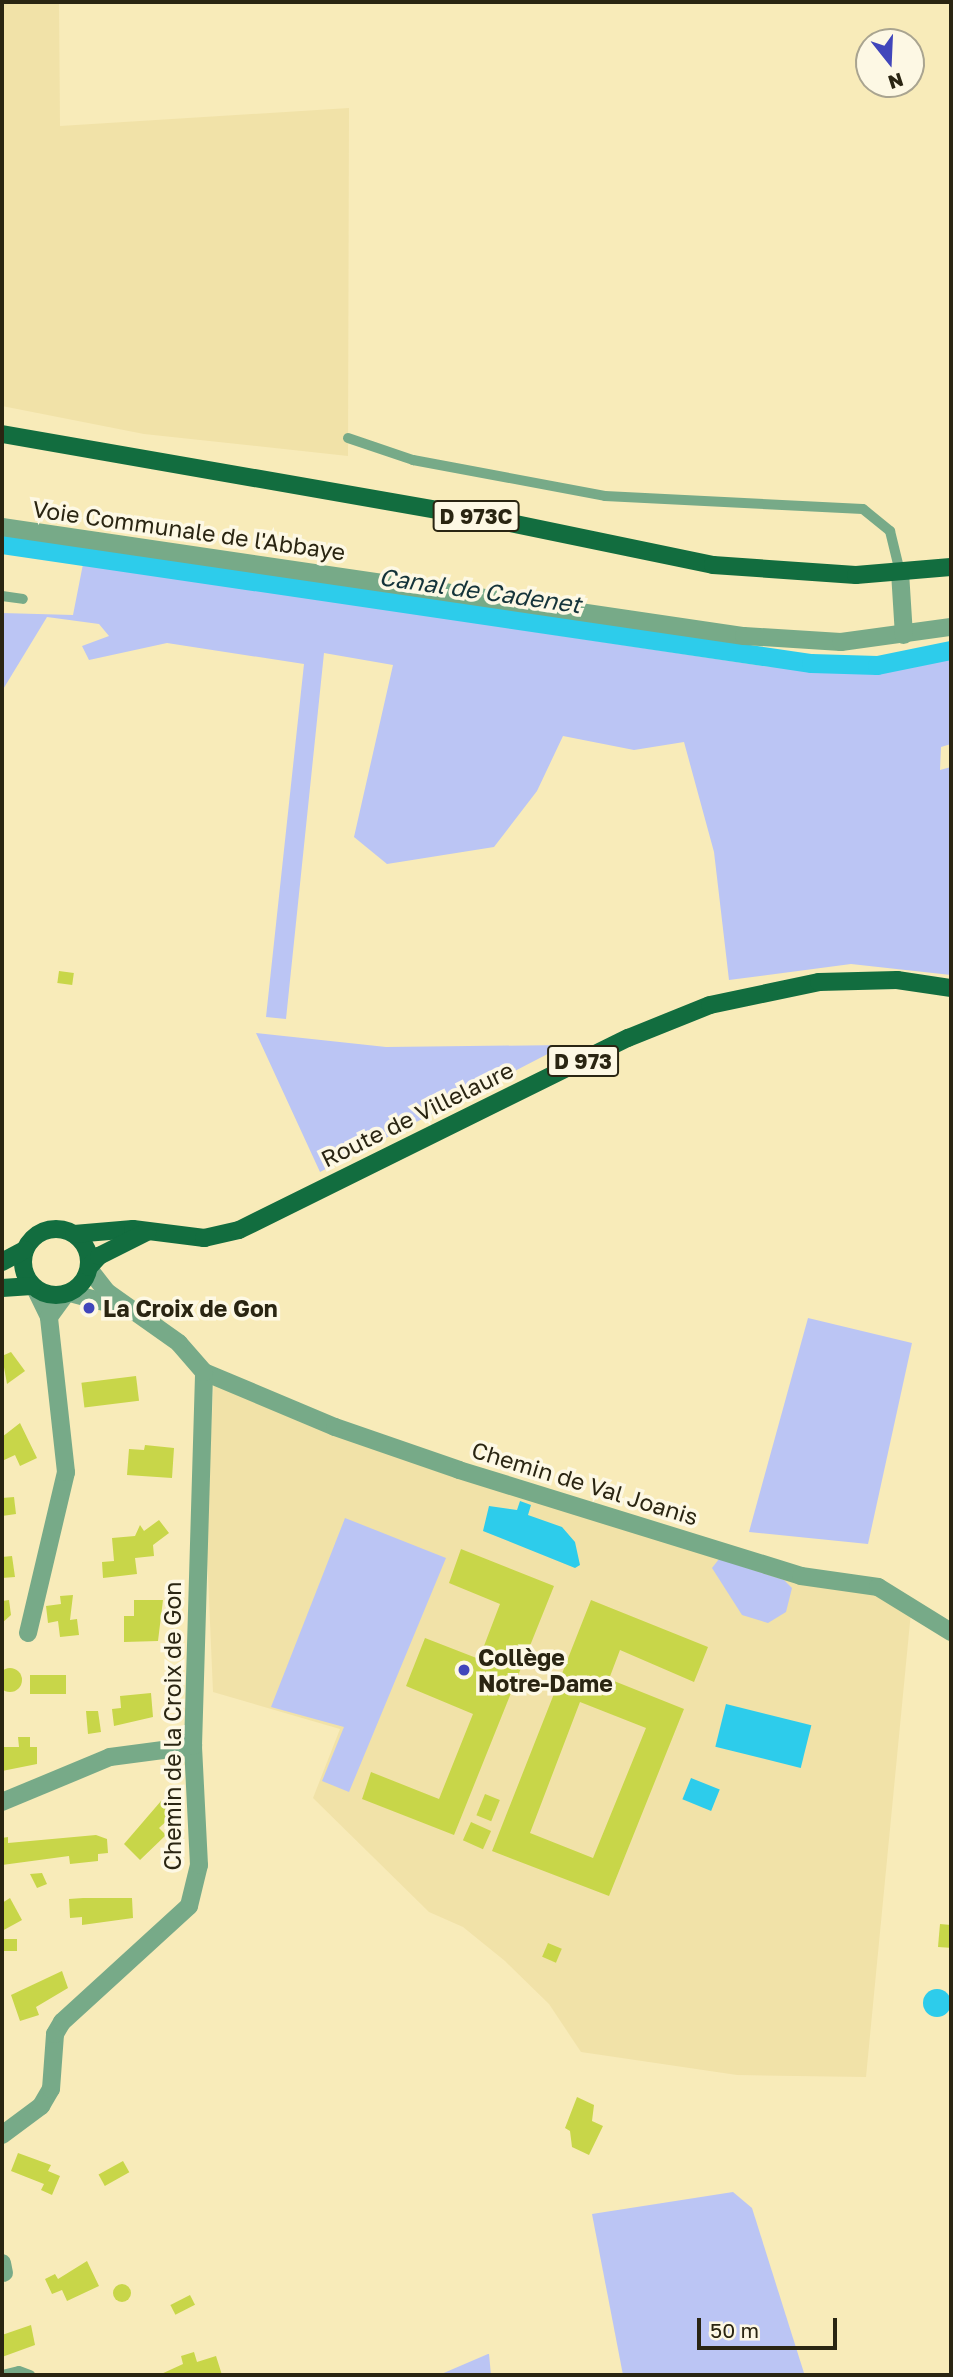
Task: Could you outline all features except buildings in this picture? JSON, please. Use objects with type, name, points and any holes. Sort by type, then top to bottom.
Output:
[{"type":"main road","name":"D 973C","points":[[2,434],[491,519],[713,565],[805,574],[900,572],[951,567]]},
{"type":"main road","name":"Route de Villelaure","points":[[74,1234],[147,1232],[204,1238],[239,1230],[628,1038],[710,1005],[819,982],[898,981],[951,988]]},
{"type":"main road","points":[[2,1288],[34,1288],[67,1294],[108,1251],[147,1232]]},
{"type":"main road","points":[[2,1262],[25,1250],[40,1233],[74,1234],[87,1248],[89,1268]]},
{"type":"main road","points":[[25,1250],[23,1269],[34,1288]]},
{"type":"street","name":"Voie Communale de l'Abbaye","points":[[2,527],[744,636],[841,642],[951,628]]},
{"type":"street","points":[[900,572],[904,635]]},
{"type":"street","points":[[89,1268],[132,1311],[179,1343],[204,1372]]},
{"type":"street","points":[[29,1633],[66,1472],[49,1317],[34,1288]]},
{"type":"street","points":[[49,1317],[67,1294],[132,1311]]},
{"type":"street","name":"Chemin de Val Joanis","points":[[204,1372],[335,1427],[459,1470],[801,1576],[878,1587],[951,1632]]},
{"type":"street","name":"Chemin de la Croix de Gon","points":[[2,2135],[41,2106],[51,2089],[55,2034],[62,2022],[189,1906],[199,1865],[193,1746],[204,1372]]},
{"type":"street","points":[[2,1802],[110,1757],[193,1746]]},
{"type":"lane","points":[[348,438],[413,460],[605,496],[863,509],[890,531],[900,572]]},
{"type":"lane","points":[[2,596],[23,599]]},
{"type":"lane","points":[[2,2375],[30,2375]]},
{"type":"shaded area","points":[[2,2],[59,2],[60,126],[349,108],[348,456],[144,434],[2,406]]},
{"type":"shaded area","points":[[83,564],[763,666],[876,673],[951,658],[951,744],[941,747],[940,770],[951,767],[951,975],[851,964],[729,980],[714,852],[684,742],[634,750],[563,736],[537,791],[494,847],[387,864],[354,837],[393,665],[324,653],[286,1019],[266,1017],[304,664],[167,643],[89,660],[82,646],[109,636],[99,624],[47,617],[2,691],[2,613],[73,615]]},
{"type":"shaded area","points":[[256,1033],[386,1047],[565,1045],[320,1172]]},
{"type":"shaded area","points":[[808,1318],[912,1343],[868,1544],[749,1532]]},
{"type":"shaded area","points":[[214,1378],[429,1456],[868,1589],[911,1612],[866,2077],[737,2075],[581,2052],[549,2004],[505,1961],[463,1927],[429,1912],[313,1798],[340,1729],[213,1692],[206,1529]]},
{"type":"shaded area","points":[[520,1501],[531,1505],[528,1515],[562,1527],[575,1542],[580,1565],[575,1568],[483,1531],[489,1506],[517,1510]]},
{"type":"shaded area","points":[[345,1518],[446,1558],[349,1792],[322,1781],[344,1727],[271,1707]]},
{"type":"shaded area","points":[[719,1559],[784,1580],[792,1588],[786,1612],[768,1623],[742,1615],[712,1568]]},
{"type":"shaded area","points":[[726,1704],[811,1725],[801,1768],[715,1747]]},
{"type":"shaded area","points":[[691,1778],[720,1790],[711,1811],[682,1799]]},
{"type":"shaded area","points":[[937,1989],[947,1993],[951,2003],[947,2013],[937,2017],[927,2013],[923,2003],[927,1993]]},
{"type":"shaded area","points":[[733,2192],[752,2208],[804,2373],[623,2375],[592,2214]]},
{"type":"shaded area","points":[[488,2354],[491,2375],[439,2375]]},
{"type":"waterway","name":"Canal de Cadenet","points":[[2,544],[811,663],[877,665],[951,650]]},
{"type":"place","name":"La Croix de Gon","points":[[89,1308]]},
{"type":"place","name":"Collège Notre-Dame","points":[[464,1670]]}]
